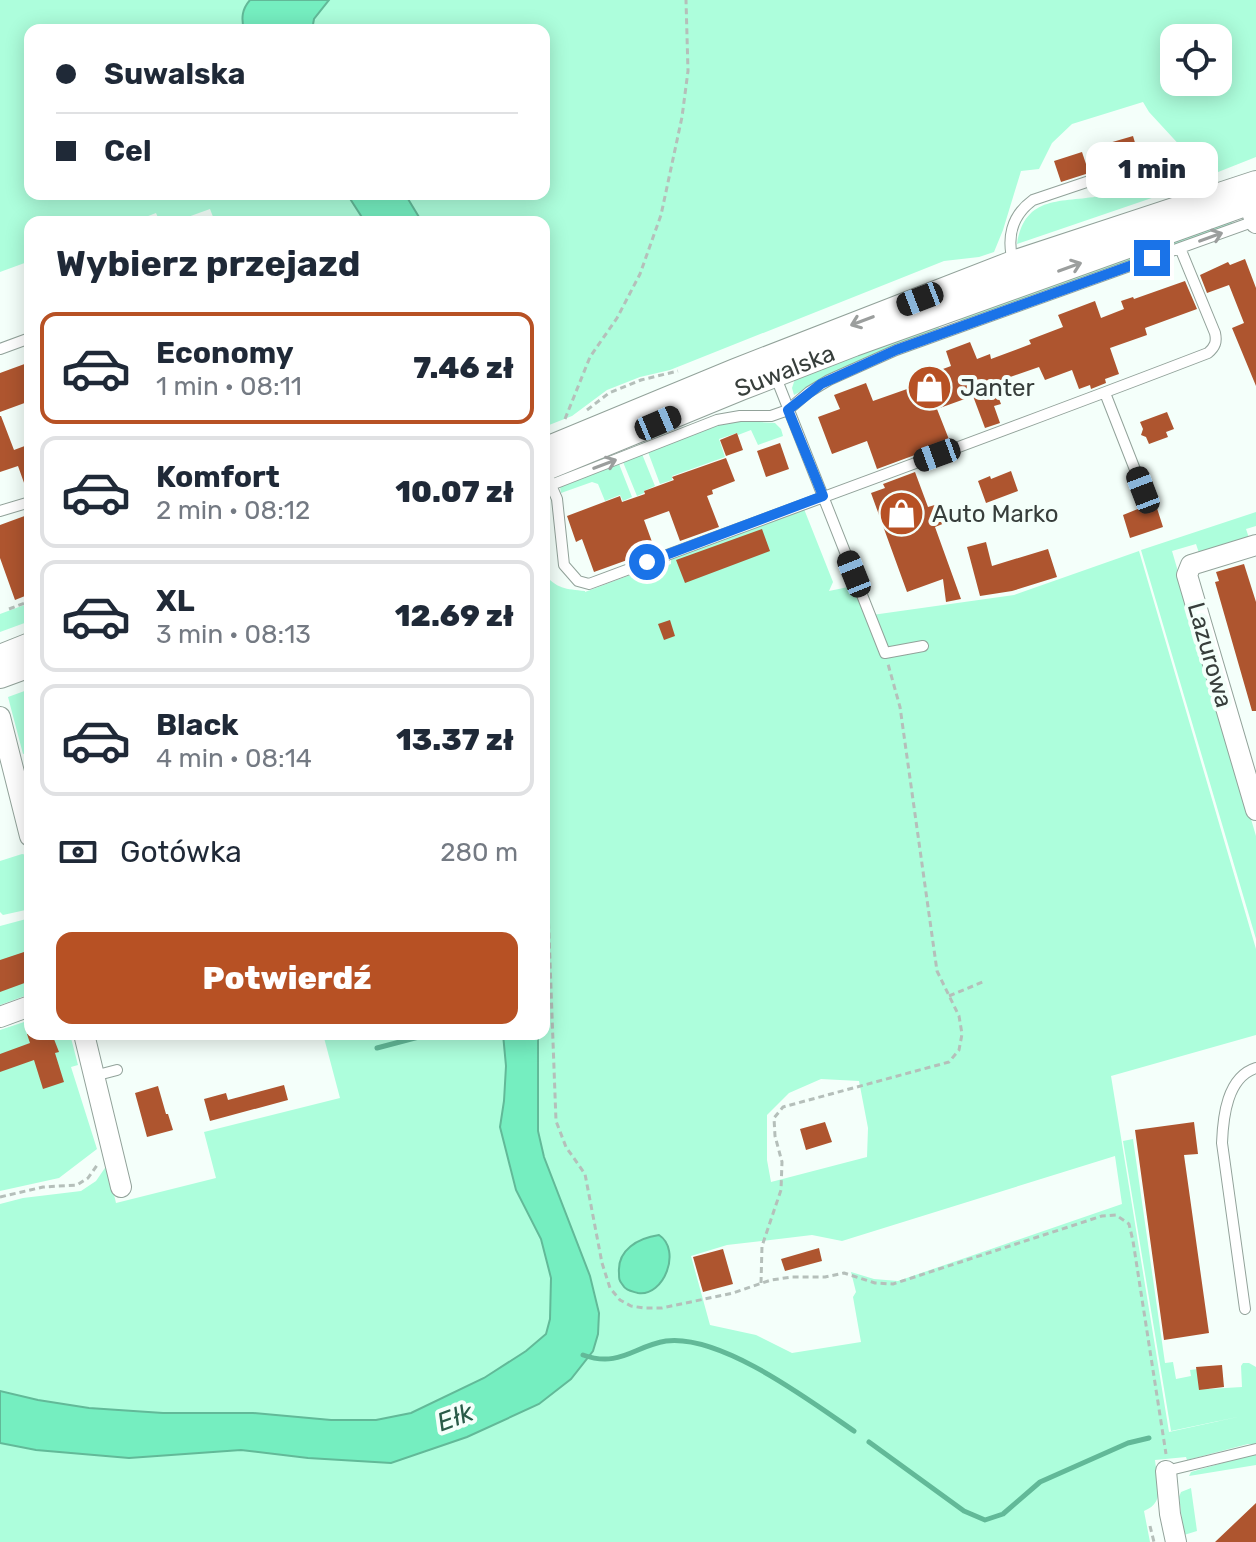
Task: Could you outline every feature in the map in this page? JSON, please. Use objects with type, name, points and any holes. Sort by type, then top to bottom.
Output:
[{"type":"street","name":"Suwalska","points":[[550,448],[1017,273],[1212,207],[1252,203]]},
{"type":"street","name":"Suwalska","points":[[550,470],[772,366],[947,320],[1017,273]]},
{"type":"street","name":"Lazurowa","points":[[1256,545],[1191,565],[1187,575],[1256,810]]},
{"type":"street","points":[[0,657],[24,647]]},
{"type":"street","points":[[0,676],[24,667]]},
{"type":"street","points":[[0,717],[24,812]]},
{"type":"street","points":[[0,1017],[24,1008]]},
{"type":"street","points":[[85,1040],[121,1187]]},
{"type":"street","points":[[1166,1471],[1176,1542]]},
{"type":"lane","points":[[1017,273],[1010,243],[1013,225],[1023,207],[1033,200],[1158,158],[1176,163],[1199,186],[1212,207]]},
{"type":"lane","points":[[550,471],[717,420],[771,416],[788,410],[829,380],[896,350],[947,320],[1180,248],[1252,203]]},
{"type":"lane","points":[[550,482],[557,499],[564,565],[578,581],[589,584],[1023,425],[1208,353],[1216,344],[1215,333],[1180,248]]},
{"type":"lane","points":[[0,349],[24,340]]},
{"type":"lane","points":[[772,366],[885,653],[923,646]]},
{"type":"lane","points":[[1105,393],[1143,490]]},
{"type":"lane","points":[[0,511],[24,504]]},
{"type":"lane","points":[[1245,1309],[1222,1143],[1223,1123],[1230,1098],[1241,1076],[1256,1068]]},
{"type":"lane","points":[[94,1076],[117,1070]]},
{"type":"lane","points":[[1166,1471],[1256,1449]]},
{"type":"path","points":[[569,440],[565,417],[570,404],[590,357],[617,318],[640,274],[661,215],[682,117],[688,71],[686,0]]},
{"type":"path","points":[[587,410],[609,393],[641,380],[678,371]]},
{"type":"path","points":[[9,609],[24,603]]},
{"type":"path","points":[[761,1283],[762,1246],[781,1190],[782,1162],[774,1118],[783,1107],[949,1062],[959,1050],[962,1034],[959,1016],[937,971],[900,707],[885,653]]},
{"type":"path","points":[[550,962],[556,1121],[566,1147],[585,1174],[602,1263],[610,1288],[620,1300],[631,1306],[662,1308],[792,1277],[825,1277],[844,1273],[875,1283],[893,1284],[1102,1216],[1116,1215],[1129,1224],[1133,1241],[1166,1471]]},
{"type":"path","points":[[949,996],[985,981]]},
{"type":"path","points":[[0,1197],[43,1187],[77,1185],[88,1178],[110,1144]]},
{"type":"path","points":[[1150,1526],[1154,1542]]},
{"type":"shaded area","points":[[0,0],[250,0],[243,14],[243,24],[24,24],[24,200],[351,200],[361,216],[213,216],[210,209],[191,216],[157,216],[156,213],[148,216],[24,216],[24,263],[0,272]]},
{"type":"shaded area","points":[[329,0],[1256,0],[1256,157],[1208,176],[1143,102],[1072,124],[1052,143],[1039,169],[1021,171],[994,252],[944,261],[670,370],[640,377],[607,390],[572,416],[550,425],[550,216],[418,216],[409,200],[550,200],[550,24],[313,24]]},
{"type":"shaded area","points":[[1166,175],[1177,178],[1184,187],[1017,244],[1028,216],[1047,204],[1100,196]]},
{"type":"shaded area","points":[[1233,220],[1232,224],[962,321],[954,318]]},
{"type":"shaded area","points":[[936,324],[940,329],[863,359],[794,395],[792,388],[795,379]]},
{"type":"shaded area","points":[[723,423],[775,423],[783,436],[758,445],[751,430],[719,439],[725,457],[672,476],[672,480],[660,484],[648,452]]},
{"type":"shaded area","points":[[642,454],[655,486],[637,496],[623,462]]},
{"type":"shaded area","points":[[619,464],[632,497],[623,501],[620,495],[605,501],[598,484],[592,482],[561,493],[560,487]]},
{"type":"shaded area","points":[[804,509],[833,582],[829,591],[853,586],[865,616],[1014,595],[1139,551],[1256,949],[1256,1035],[1111,1076],[1169,1432],[1242,1416],[1171,1431],[1123,1141],[1133,1139],[1165,1363],[1173,1362],[1176,1379],[1191,1376],[1190,1370],[1207,1368],[1209,1389],[1242,1387],[1243,1363],[1256,1367],[1256,1444],[1187,1460],[1186,1457],[1155,1460],[1158,1496],[1156,1502],[1144,1511],[1150,1542],[0,1542],[0,1443],[36,1450],[129,1458],[241,1450],[391,1463],[467,1437],[539,1404],[599,1313],[590,1276],[544,1157],[538,1131],[538,1040],[550,1040],[550,580],[567,589],[585,592],[649,568],[651,571],[671,564],[671,559]],"holes":[[[821,1079],[859,1081],[868,1128],[867,1157],[771,1182],[767,1160],[767,1115],[789,1093]],[[1115,1156],[1122,1204],[898,1281],[874,1279],[851,1272],[861,1342],[792,1353],[756,1335],[710,1325],[691,1256],[727,1245],[812,1235],[842,1241]]]},
{"type":"shaded area","points":[[1256,512],[1256,526],[1246,529],[1250,541],[1200,556],[1196,544],[1172,551],[1256,836],[1256,939],[1141,550]]},
{"type":"shaded area","points":[[24,605],[24,623],[0,632],[0,614]]},
{"type":"shaded area","points":[[24,691],[23,754],[8,697]]},
{"type":"shaded area","points":[[24,854],[24,910],[3,915],[0,912],[0,861]]},
{"type":"shaded area","points":[[24,920],[24,996],[0,1005],[0,926]]},
{"type":"shaded area","points":[[24,1022],[24,1040],[72,1040],[78,1065],[71,1067],[97,1149],[59,1178],[0,1191],[0,1030]]},
{"type":"shaded area","points":[[325,1040],[504,1040],[506,1066],[500,1127],[516,1190],[541,1239],[551,1278],[550,1319],[546,1334],[484,1378],[411,1413],[373,1420],[89,1408],[0,1391],[0,1204],[81,1191],[96,1181],[107,1165],[116,1203],[216,1178],[204,1132],[340,1098]]},
{"type":"shaded area","points":[[1256,1455],[1256,1465],[1189,1476],[1191,1472]]},
{"type":"shaded area","points":[[1191,1488],[1197,1531],[1184,1535],[1179,1497],[1181,1492]]},
{"type":"water","points":[[250,0],[329,0],[313,24],[243,24],[245,7]]},
{"type":"water","points":[[351,200],[409,200],[418,216],[361,216]]},
{"type":"water","name":"Ełk","points":[[504,1040],[538,1040],[538,1131],[544,1157],[590,1276],[599,1313],[593,1351],[571,1379],[539,1404],[467,1437],[391,1463],[241,1450],[129,1458],[36,1450],[0,1443],[0,1391],[89,1408],[376,1420],[411,1413],[484,1378],[526,1351],[546,1334],[550,1319],[551,1278],[541,1239],[516,1190],[500,1127],[506,1066]]},
{"type":"water","points":[[659,1235],[669,1251],[667,1271],[662,1280],[647,1292],[627,1289],[619,1278],[621,1258],[630,1246]]},
{"type":"building","points":[[1133,136],[1139,156],[1116,164],[1109,143]]},
{"type":"building","points":[[1082,152],[1089,173],[1061,182],[1054,161]]},
{"type":"building","points":[[1245,259],[1256,288],[1256,386],[1232,328],[1244,323],[1229,285],[1207,293],[1200,275],[1228,262],[1230,265]]},
{"type":"building","points":[[1185,281],[1197,309],[1145,328],[1147,335],[1110,348],[1119,374],[1105,379],[1106,383],[1091,389],[1090,385],[1079,389],[1072,370],[1045,380],[1039,367],[993,383],[1001,404],[994,406],[1000,423],[985,428],[973,396],[937,409],[950,442],[877,469],[867,441],[832,454],[818,417],[840,409],[834,395],[866,383],[873,401],[927,382],[924,376],[951,366],[946,351],[970,342],[977,359],[990,354],[991,359],[1031,344],[1029,340],[1063,327],[1058,315],[1095,301],[1101,318],[1124,309],[1121,301]]},
{"type":"building","points":[[24,364],[24,403],[0,412],[0,373]]},
{"type":"building","points":[[1167,412],[1174,429],[1166,432],[1168,437],[1149,444],[1146,437],[1141,435],[1143,429],[1140,422]]},
{"type":"building","points":[[1,416],[14,450],[24,446],[24,483],[18,466],[0,472]]},
{"type":"building","points":[[737,433],[743,450],[726,456],[720,440]]},
{"type":"building","points":[[780,443],[789,469],[766,477],[757,451]]},
{"type":"building","points":[[726,458],[735,481],[712,490],[713,494],[707,496],[719,527],[680,541],[669,511],[644,520],[655,550],[594,572],[582,539],[576,542],[567,516],[620,496],[622,502],[645,494],[644,491],[674,480],[672,477]]},
{"type":"building","points":[[1011,471],[1018,491],[986,503],[978,481]]},
{"type":"building","points":[[915,472],[928,507],[938,504],[945,523],[935,527],[961,599],[946,602],[943,579],[907,592],[871,493],[885,488],[883,484]]},
{"type":"building","points":[[1155,502],[1163,527],[1130,538],[1123,515]]},
{"type":"building","points":[[24,516],[24,596],[15,600],[0,558],[0,525]]},
{"type":"building","points":[[762,529],[770,551],[685,583],[676,560]]},
{"type":"building","points":[[986,542],[992,566],[1048,549],[1057,577],[1012,591],[980,596],[967,547]]},
{"type":"building","points":[[1244,564],[1256,602],[1256,711],[1252,711],[1215,582],[1219,581],[1216,572]]},
{"type":"building","points":[[670,620],[675,636],[664,640],[658,624]]},
{"type":"building","points":[[24,952],[24,983],[0,992],[0,960]]},
{"type":"building","points":[[29,1040],[54,1040],[64,1082],[43,1089],[34,1060],[0,1072],[0,1054],[30,1043]]},
{"type":"building","points":[[284,1085],[288,1100],[210,1121],[204,1099],[226,1093],[228,1100]]},
{"type":"building","points":[[158,1086],[173,1130],[147,1137],[135,1093]]},
{"type":"building","points":[[825,1122],[832,1142],[806,1150],[800,1129]]},
{"type":"building","points":[[1194,1122],[1198,1154],[1184,1155],[1209,1333],[1164,1340],[1135,1130]]},
{"type":"building","points":[[819,1248],[822,1261],[785,1271],[781,1259]]},
{"type":"building","points":[[723,1249],[733,1284],[703,1292],[693,1257]]},
{"type":"building","points":[[1222,1365],[1224,1387],[1199,1390],[1196,1367]]},
{"type":"building","points":[[1256,1503],[1256,1542],[1215,1542]]},
{"type":"waterway","points":[[377,1048],[407,1040]]},
{"type":"waterway","points":[[583,1355],[617,1358],[666,1341],[712,1348],[764,1372],[854,1431]]},
{"type":"waterway","points":[[869,1442],[964,1511],[985,1520],[1003,1514],[1040,1482],[1128,1443],[1149,1438]]},
{"type":"place","name":"Janter","points":[[929,388]]},
{"type":"place","name":"Auto Marko","points":[[901,514]]},
{"type":"route","points":[[647,562],[823,496],[788,410],[821,384],[896,350],[1152,258]]}]
